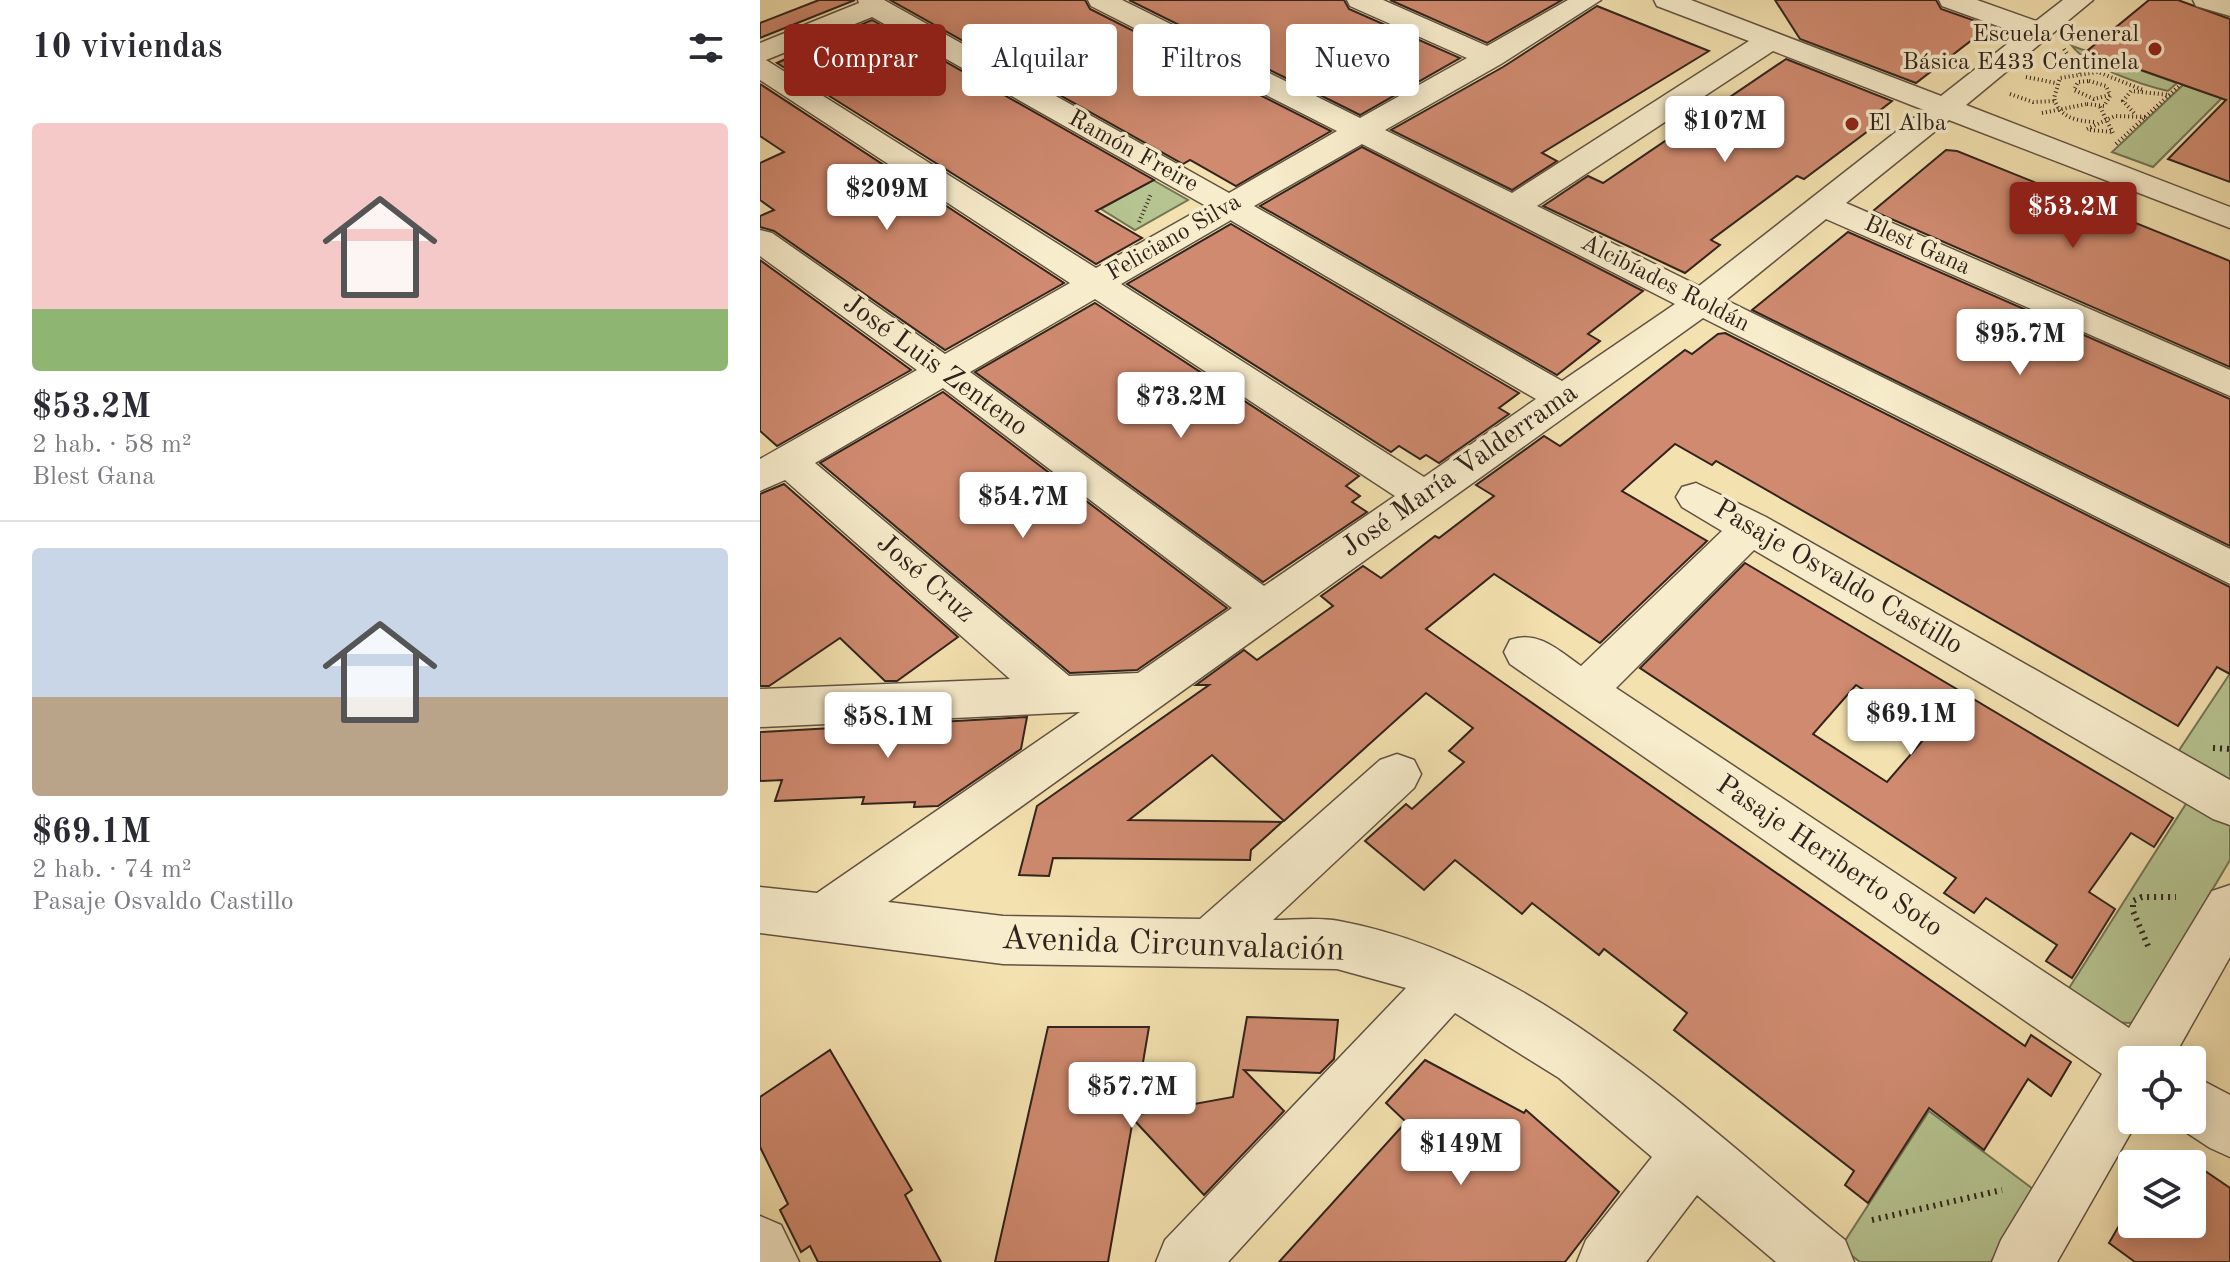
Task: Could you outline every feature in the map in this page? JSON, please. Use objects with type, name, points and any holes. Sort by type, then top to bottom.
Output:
[{"type":"street","name":"Alcibíades Roldán","points":[[1101,0],[2230,568]]},
{"type":"street","points":[[1360,0],[1491,58]]},
{"type":"street","name":"Feliciano Silva","points":[[771,464],[944,371],[1588,0]]},
{"type":"street","points":[[1667,0],[2230,218]]},
{"type":"street","points":[[1952,0],[2051,39]]},
{"type":"street","name":"José María Valderrama","points":[[822,919],[1700,303],[1944,108],[2051,39],[2080,0]]},
{"type":"street","points":[[2206,0],[2230,8]]},
{"type":"street","points":[[760,53],[873,4]]},
{"type":"street","name":"Ramón Freire","points":[[873,4],[1563,398]]},
{"type":"street","points":[[1514,206],[1770,40]]},
{"type":"street","points":[[760,67],[1424,496]]},
{"type":"street","name":"Blest Gana","points":[[1823,205],[2230,384]]},
{"type":"street","name":"José Luis Zenteno","points":[[760,240],[944,371],[1264,609]]},
{"type":"street","name":"José Cruz","points":[[771,464],[1061,696]]},
{"type":"street","name":"Pasaje Osvaldo Castillo","points":[[1696,497],[2230,804]]},
{"type":"street","points":[[1584,691],[1751,528]]},
{"type":"street","name":"Pasaje Heriberto Soto","points":[[1526,652],[2118,1053]]},
{"type":"street","points":[[760,708],[1147,691]]},
{"type":"street","points":[[1213,941],[1397,774]]},
{"type":"street","points":[[2149,1046],[2230,908]]},
{"type":"street","name":"Avenida Circunvalación","points":[[760,910],[1003,940],[1337,945],[1421,967],[1497,1006],[1579,1059],[1823,1262]]},
{"type":"street","points":[[1187,1262],[1449,981]]},
{"type":"street","points":[[2023,1262],[2118,1100]]},
{"type":"street","points":[[2206,1112],[2230,1128]]},
{"type":"street","points":[[1608,1262],[1693,1152]]},
{"type":"street","points":[[760,1246],[768,1262]]},
{"type":"path","points":[[2051,39],[2081,75]]},
{"type":"path","points":[[2025,77],[2056,83],[2066,75],[2110,75],[2143,90],[2170,95]]},
{"type":"path","points":[[2036,117],[2048,110],[2107,104],[2110,95],[2106,86],[2093,77],[2081,75],[2074,77],[2074,87],[2087,104]]},
{"type":"path","points":[[2074,87],[2078,82],[2089,81],[2106,86]]},
{"type":"path","points":[[2056,83],[2056,101],[2069,120],[2107,121],[2134,113]]},
{"type":"path","points":[[2107,153],[2181,84]]},
{"type":"path","points":[[2143,90],[2131,91],[2124,97],[2124,105],[2134,113],[2147,117]]},
{"type":"path","points":[[2005,93],[2033,102],[2056,101]]},
{"type":"path","points":[[2077,93],[2094,99],[2110,95]]},
{"type":"path","points":[[2100,107],[2118,143]]},
{"type":"path","points":[[2087,129],[2094,122]]},
{"type":"path","points":[[1138,259],[1137,232],[1142,211],[1166,170]]},
{"type":"path","points":[[2148,946],[2133,911],[2133,901],[2142,897],[2176,897]]},
{"type":"path","points":[[1872,1220],[2002,1190]]},
{"type":"green space","points":[[2072,46],[2177,83],[2168,91],[2130,80],[2090,61]]},
{"type":"green space","points":[[2183,85],[2222,98],[2153,167],[2112,152]]},
{"type":"green space","points":[[1153,180],[1188,200],[1135,230],[1101,209]]},
{"type":"green space","points":[[2230,675],[2230,790],[2174,758]]},
{"type":"green space","points":[[2191,796],[2230,823],[2230,860],[2133,1023],[2102,1022],[2064,996]]},
{"type":"green space","points":[[1929,1111],[2033,1189],[1991,1262],[1860,1262],[1841,1247]]},
{"type":"building","points":[[819,0],[855,0],[795,24],[784,24],[784,28],[760,38],[760,23]]},
{"type":"building","points":[[890,0],[1085,0],[1090,9],[1133,31],[1133,96],[1262,96],[1331,131],[1236,186],[1190,160],[1183,164],[1062,96],[1117,96],[1117,24],[962,24],[962,40],[946,31],[946,24],[933,24]]},
{"type":"building","points":[[1129,0],[1344,0],[1349,9],[1383,24],[1286,24],[1286,78],[1270,70],[1270,24],[1177,24]]},
{"type":"building","points":[[1390,0],[1562,0],[1487,43]]},
{"type":"building","points":[[1775,0],[1936,0],[1941,9],[1990,26],[1916,83],[1800,39]]},
{"type":"building","name":"Escuela General Básica E433 Centinela","points":[[2149,0],[2178,0],[2230,19],[2230,182],[2168,159],[2226,100],[2087,51]]},
{"type":"building","points":[[1597,6],[1709,51],[1542,153],[1557,161],[1512,190],[1391,130],[1503,67]]},
{"type":"building","points":[[1419,40],[1460,58],[1419,81]]},
{"type":"building","points":[[1786,59],[1892,101],[1878,112],[1888,116],[1804,179],[1797,176],[1711,240],[1720,245],[1685,273],[1543,206],[1588,176],[1603,183]]},
{"type":"building","points":[[946,62],[962,71],[962,96],[1006,96],[1154,180],[1096,211],[1142,238],[1096,264],[829,96],[946,96]]},
{"type":"building","points":[[760,84],[1064,283],[945,350],[774,231],[760,227],[760,216],[774,210],[760,200],[760,163],[784,152],[760,136]]},
{"type":"building","points":[[1322,96],[1393,96],[1360,115]]},
{"type":"building","points":[[1362,147],[1643,291],[1588,334],[1600,341],[1557,375],[1260,206]]},
{"type":"building","points":[[1946,150],[1957,151],[2230,261],[2230,367],[1873,211]]},
{"type":"building","points":[[1231,224],[1519,393],[1499,408],[1509,414],[1439,463],[1426,455],[1420,459],[1399,446],[1391,452],[1127,284]]},
{"type":"building","points":[[1848,232],[2230,399],[2230,546],[1752,310]]},
{"type":"building","points":[[760,260],[911,370],[777,446],[760,431]]},
{"type":"building","points":[[1095,303],[1359,476],[1346,486],[1360,496],[1352,502],[1367,512],[1263,582],[975,372]]},
{"type":"building","points":[[1725,333],[2230,587],[2230,674],[2217,667],[2178,726],[1716,461],[1712,465],[1675,444],[1622,491],[1707,541],[1600,643],[1494,574],[1426,629],[2025,1046],[2031,1035],[2071,1062],[2051,1096],[2028,1079],[1984,1150],[1929,1108],[1868,1203],[1845,1185],[1854,1171],[1674,1030],[1687,1013],[1604,949],[1599,955],[1532,903],[1522,914],[1455,860],[1424,890],[1365,841],[1406,804],[1412,809],[1464,762],[1449,751],[1473,728],[1426,693],[1284,821],[1212,755],[1129,820],[1282,822],[1251,850],[1250,860],[1053,858],[1049,876],[1019,875],[1037,806],[1209,685],[1196,685],[1244,650],[1257,660],[1333,606],[1321,596],[1363,566],[1381,578],[1435,536],[1439,538],[1494,496],[1476,485],[1544,436],[1560,446],[1685,350],[1692,354],[1718,334]]},
{"type":"building","points":[[943,392],[1227,608],[1137,670],[1070,673],[820,463]]},
{"type":"building","points":[[784,484],[958,637],[897,681],[885,681],[840,638],[769,686],[760,686],[760,494]]},
{"type":"building","points":[[1745,563],[2173,818],[2154,847],[2131,833],[2089,892],[2115,909],[2072,978],[2046,961],[2057,945],[1986,898],[1974,913],[1944,893],[1956,878],[1640,668]],"holes":[[[1856,685],[1930,732],[1887,782],[1813,734]]]},
{"type":"building","points":[[1027,717],[1021,749],[938,806],[914,807],[915,802],[862,804],[864,797],[775,801],[782,780],[760,781],[760,732]]},
{"type":"building","points":[[1247,1017],[1338,1020],[1334,1059],[1320,1073],[1244,1070],[1284,1111],[1204,1195],[1133,1119],[1108,1262],[995,1262],[1048,1027],[1149,1027],[1134,1115],[1233,1097]]},
{"type":"building","points":[[830,1050],[912,1190],[905,1195],[941,1262],[818,1262],[810,1246],[801,1252],[780,1210],[788,1204],[760,1147],[760,1097]]},
{"type":"building","points":[[1425,1060],[1524,1113],[1526,1110],[1619,1192],[1565,1262],[1279,1262],[1406,1122],[1386,1103]]},
{"type":"building","points":[[2206,1172],[2230,1188],[2230,1262],[2135,1262],[2109,1243],[2118,1227],[2118,1238],[2206,1238]]},
{"type":"place","name":"Escuela General Básica E433 Centinela","points":[[2155,49]]},
{"type":"place","name":"El Alba","points":[[1852,124]]}]
